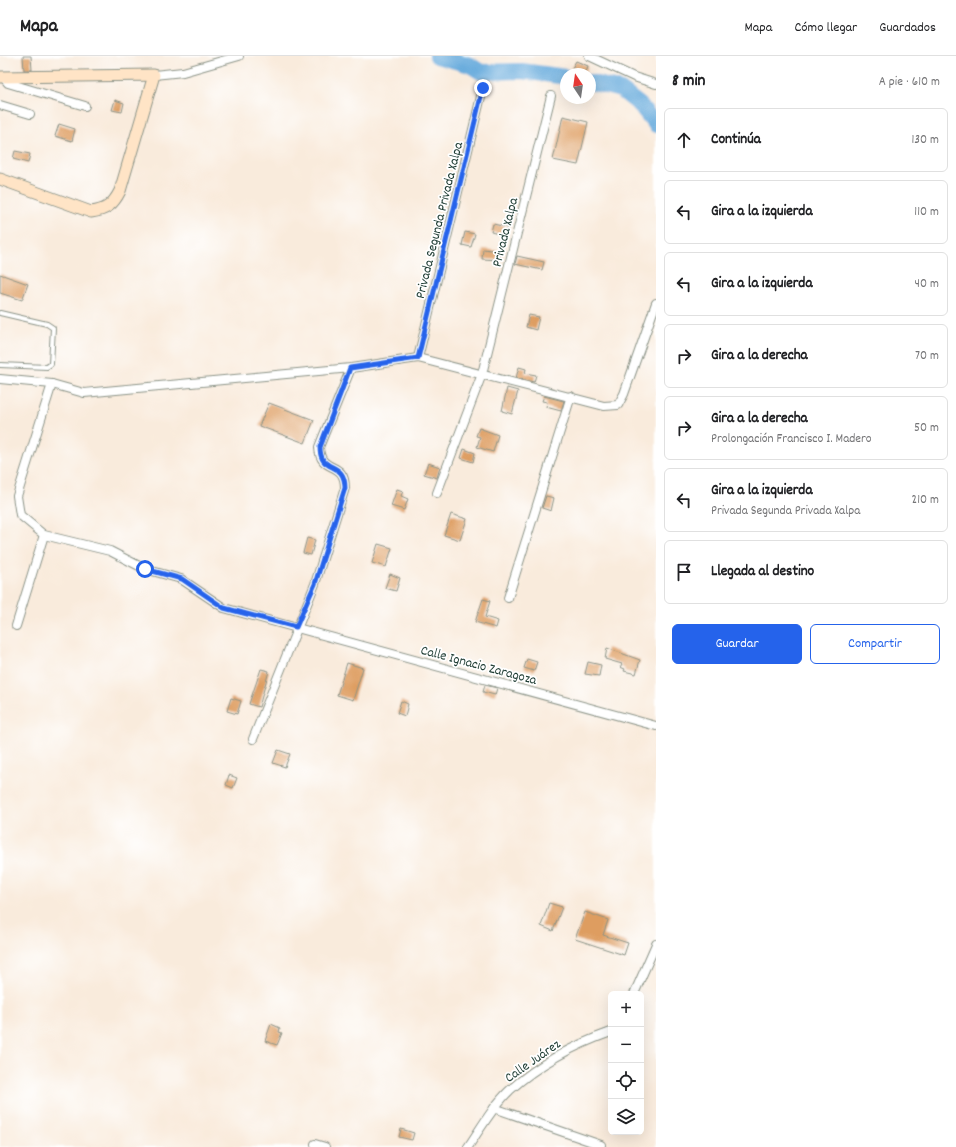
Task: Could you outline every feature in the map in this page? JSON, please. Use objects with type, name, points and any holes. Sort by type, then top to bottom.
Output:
[{"type":"street","points":[[1,77],[154,75],[183,72],[239,56]]},
{"type":"street","points":[[589,56],[634,77],[656,84]]},
{"type":"street","points":[[0,179],[91,212],[104,211],[115,201],[120,191],[154,75]]},
{"type":"street","points":[[1,77],[8,83],[85,106]]},
{"type":"street","name":"Privada Segunda Privada Xalpa","points":[[418,358],[483,88]]},
{"type":"street","name":"Privada Xalpa","points":[[437,493],[482,374],[551,96]]},
{"type":"street","points":[[0,105],[30,114]]},
{"type":"street","points":[[0,379],[52,384],[84,392],[350,368],[418,358],[571,396],[604,406],[618,405],[624,394],[656,303]]},
{"type":"street","points":[[253,739],[296,627],[315,584],[345,488],[345,478],[340,470],[324,463],[320,456],[320,447],[350,368]]},
{"type":"street","points":[[16,626],[44,535],[20,515],[17,496],[52,384]]},
{"type":"street","points":[[508,598],[571,396]]},
{"type":"street","name":"Calle Ignacio Zaragoza","points":[[44,535],[110,551],[145,569],[182,579],[224,608],[656,726]]},
{"type":"street","points":[[635,991],[656,944]]},
{"type":"street","name":"Calle Juárez","points":[[468,1147],[494,1108],[509,1090],[537,1068],[586,1041],[608,1033]]},
{"type":"street","points":[[494,1108],[601,1145]]},
{"type":"street","points":[[315,1144],[325,1147]]},
{"type":"lane","points":[[0,313],[47,324],[53,328],[51,364],[48,367],[0,365]]},
{"type":"building","points":[[23,56],[31,56],[32,70],[24,70]]},
{"type":"building","points":[[576,61],[588,66],[587,68],[572,68]]},
{"type":"building","points":[[115,100],[124,103],[122,112],[112,110]]},
{"type":"building","points":[[563,116],[588,122],[578,165],[553,160]]},
{"type":"building","points":[[59,124],[75,129],[72,141],[55,136]]},
{"type":"building","points":[[15,151],[30,154],[28,163],[13,159]]},
{"type":"building","points":[[493,224],[507,227],[506,236],[491,232]]},
{"type":"building","points":[[465,232],[475,234],[471,247],[462,245]]},
{"type":"building","points":[[483,249],[500,251],[500,260],[482,259]]},
{"type":"building","points":[[517,256],[544,262],[542,270],[515,264]]},
{"type":"building","points":[[0,274],[28,284],[22,300],[0,293]]},
{"type":"building","points":[[529,315],[539,317],[536,330],[526,327]]},
{"type":"building","points":[[519,367],[526,369],[525,373],[536,375],[534,382],[516,378]]},
{"type":"building","points":[[507,388],[518,391],[512,414],[502,411]]},
{"type":"building","points":[[544,396],[564,401],[561,411],[546,407],[547,402],[542,401]]},
{"type":"building","points":[[269,403],[314,420],[305,443],[259,426]]},
{"type":"building","points":[[479,428],[498,435],[493,452],[477,447],[480,437],[476,436]]},
{"type":"building","points":[[464,449],[475,453],[473,462],[461,458]]},
{"type":"building","points":[[428,463],[440,467],[437,478],[424,474]]},
{"type":"building","points":[[397,489],[403,491],[401,496],[408,499],[404,510],[391,506]]},
{"type":"building","points":[[546,496],[554,498],[551,511],[542,508]]},
{"type":"building","points":[[451,514],[467,519],[460,540],[444,535]]},
{"type":"building","points":[[307,538],[315,540],[311,555],[303,553]]},
{"type":"building","points":[[378,544],[392,548],[386,567],[372,563]]},
{"type":"building","points":[[390,574],[400,578],[396,591],[385,588]]},
{"type":"building","points":[[483,599],[490,601],[485,617],[498,621],[496,628],[475,622]]},
{"type":"building","points":[[607,648],[640,660],[636,674],[624,671],[625,669],[620,667],[622,664],[605,659]]},
{"type":"building","points":[[527,659],[537,662],[534,671],[524,668]]},
{"type":"building","points":[[588,662],[601,665],[599,676],[585,674]]},
{"type":"building","points":[[347,663],[363,668],[353,700],[337,695]]},
{"type":"building","points":[[261,669],[269,671],[259,707],[249,704]]},
{"type":"building","points":[[485,685],[497,688],[495,695],[483,692]]},
{"type":"building","points":[[231,698],[241,701],[237,714],[227,711]]},
{"type":"building","points":[[401,701],[408,704],[405,716],[397,713]]},
{"type":"building","points":[[278,750],[290,754],[285,767],[273,763]]},
{"type":"building","points":[[229,775],[237,778],[233,788],[226,785]]},
{"type":"building","points":[[549,903],[562,907],[553,931],[541,926]]},
{"type":"building","points":[[585,912],[608,920],[603,935],[628,943],[624,955],[575,939]]},
{"type":"building","points":[[271,1024],[280,1028],[279,1032],[282,1033],[277,1045],[265,1041]]},
{"type":"building","points":[[401,1129],[414,1133],[412,1140],[399,1137]]},
{"type":"waterway","points":[[437,56],[470,65],[481,72],[522,71],[560,76]]},
{"type":"waterway","points":[[596,84],[621,90],[640,105],[656,125]]},
{"type":"route","points":[[145,569],[182,579],[224,608],[296,627],[315,584],[345,488],[345,478],[340,470],[324,463],[320,456],[320,447],[350,368],[418,358],[483,88]]}]
